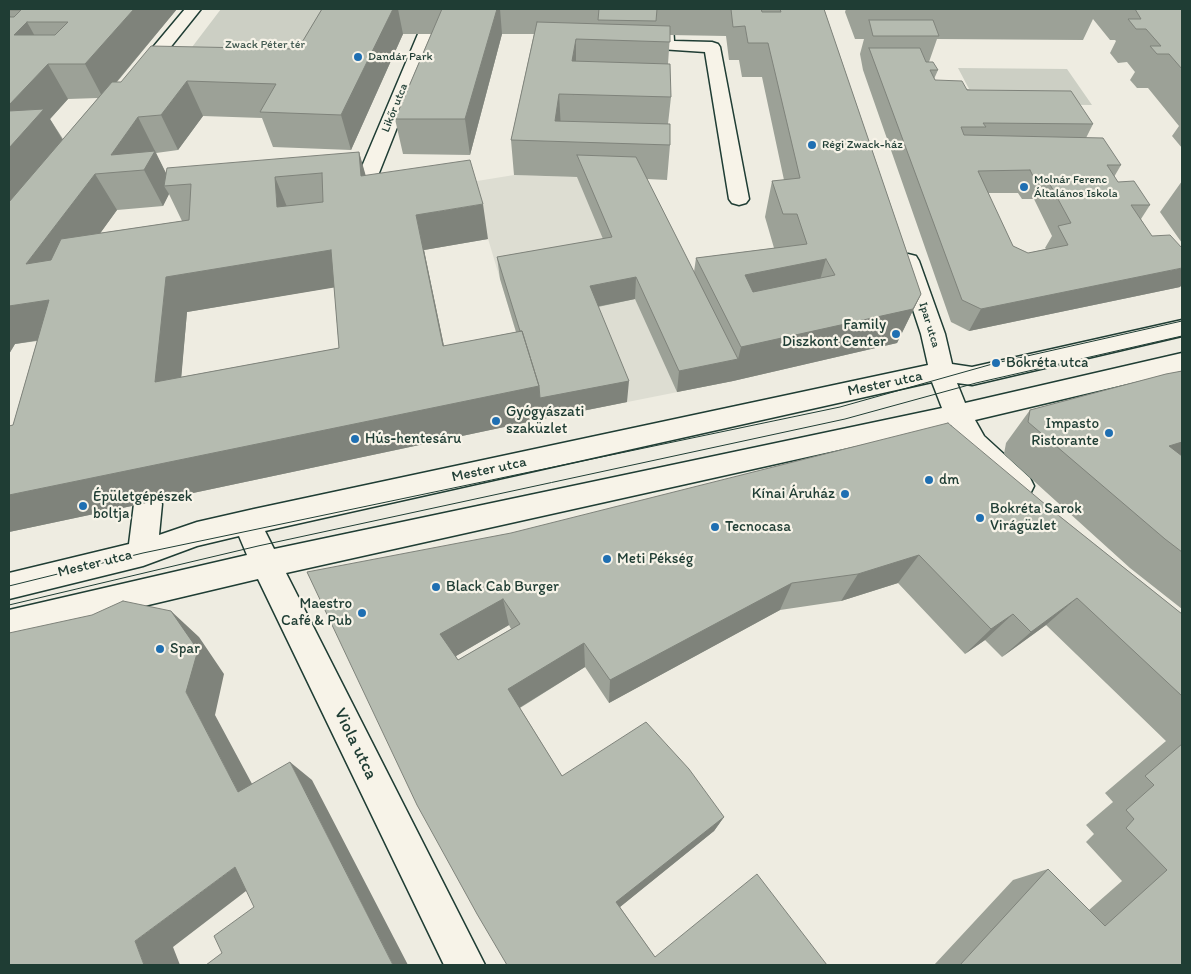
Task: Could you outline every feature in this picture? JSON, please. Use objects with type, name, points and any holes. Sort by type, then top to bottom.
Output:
[{"type":"street","points":[[126,92],[193,9]]},
{"type":"street","points":[[664,9],[666,46],[712,47],[739,198]]},
{"type":"street","name":"Likőr utca","points":[[365,183],[426,34]]},
{"type":"street","name":"Ipar utca","points":[[901,241],[932,334],[948,391],[958,414]]},
{"type":"street","name":"Mester utca","points":[[9,586],[143,553],[197,534],[254,520],[942,371],[972,376],[1182,328]]},
{"type":"street","points":[[9,624],[266,564],[958,414],[1182,362]]},
{"type":"street","points":[[958,414],[972,376]]},
{"type":"street","points":[[958,414],[975,443],[1039,504]]},
{"type":"street","points":[[143,553],[148,504]]},
{"type":"street","name":"Viola utca","points":[[254,520],[251,531],[266,564],[465,965]]},
{"type":"shaded area","points":[[514,175],[635,179],[733,381],[542,419],[471,182]]},
{"type":"green space","name":"Zwack Péter tér","points":[[221,9],[350,9],[309,83],[167,80]]},
{"type":"green space","points":[[958,68],[1067,69],[1092,105],[977,104]]},
{"type":"building","points":[[134,9],[85,64],[48,64],[9,105],[9,17],[14,17],[21,10],[9,10]],"holes":[[[27,22],[68,22],[55,35],[14,35]]]},
{"type":"building","points":[[322,9],[393,9],[341,115],[260,112],[276,84],[187,81],[161,115],[138,117],[111,155],[155,151],[144,170],[95,174],[26,264],[51,260],[61,239],[189,220],[191,184],[164,186],[167,168],[359,152],[361,176],[470,160],[483,204],[416,215],[443,346],[522,331],[539,386],[9,495],[9,426],[13,425],[49,300],[9,306],[9,202],[112,82],[121,82],[151,46],[298,49]],"holes":[[[322,173],[323,202],[277,207],[275,177]],[[331,250],[339,348],[155,382],[166,277]]]},
{"type":"building","points":[[442,9],[497,9],[465,119],[395,119]]},
{"type":"building","points":[[599,9],[657,9],[656,21],[598,20]]},
{"type":"building","points":[[731,9],[761,9],[762,12],[781,12],[780,9],[824,9],[921,294],[913,309],[741,347],[696,258],[807,244],[797,214],[783,214],[772,181],[800,178],[768,43],[748,43],[745,26],[733,27]],"holes":[[[826,259],[835,275],[753,292],[745,275]]]},
{"type":"building","points":[[1135,9],[1182,9],[1182,69],[1169,54],[1157,54],[1150,46],[1161,46],[1146,29],[1136,29],[1128,19],[1141,19]]},
{"type":"building","points":[[869,20],[933,20],[939,36],[873,36]]},
{"type":"building","points":[[537,22],[670,26],[670,42],[576,39],[572,61],[670,64],[671,97],[559,94],[555,121],[670,124],[670,145],[511,140]]},
{"type":"building","name":"Molnár Ferenc Általános Iskola","points":[[869,48],[920,48],[926,62],[933,62],[938,70],[930,70],[935,80],[962,81],[967,90],[1071,91],[1093,124],[983,123],[986,127],[961,127],[964,135],[1103,138],[1121,165],[1107,165],[1118,182],[1134,181],[1150,205],[1131,205],[1152,236],[1170,235],[1182,248],[1182,268],[981,309],[962,300]],"holes":[[[1030,170],[1033,176],[1046,177],[1071,223],[1058,226],[1068,245],[1028,253],[1013,246],[978,171]]]},
{"type":"building","points":[[44,109],[9,148],[9,111]]},
{"type":"building","points":[[577,155],[636,157],[738,359],[679,371],[636,277],[590,286],[629,381],[540,398],[539,386],[497,257],[612,237]]},
{"type":"building","points":[[1182,371],[1182,442],[1169,446],[1182,456],[1182,552],[1028,422],[1030,410]]},
{"type":"building","points":[[948,423],[1058,515],[1182,614],[1182,696],[1077,598],[1031,632],[1013,614],[991,629],[919,555],[858,574],[792,583],[610,680],[584,643],[508,689],[562,776],[646,722],[689,769],[724,817],[616,902],[655,957],[757,874],[827,965],[507,965],[417,805],[307,572],[511,533]],"holes":[[[503,599],[520,624],[458,660],[440,634]]]},
{"type":"building","points":[[123,601],[171,611],[198,650],[186,692],[238,792],[290,762],[393,965],[206,965],[222,953],[214,936],[254,907],[235,867],[135,941],[144,965],[9,965],[9,633],[92,615]]},
{"type":"building","points":[[1182,744],[1182,965],[960,965],[1048,869],[1105,926],[1167,870],[1126,828],[1134,819],[1126,810],[1154,785],[1145,776]]},
{"type":"tram line","points":[[9,586],[143,553],[840,407],[996,363],[1182,321]]},
{"type":"tram line","points":[[9,605],[258,546],[845,419],[976,383],[1182,336]]},
{"type":"place","name":"Dandár Park","points":[[358,57]]},
{"type":"place","name":"Régi Zwack-ház","points":[[812,145]]},
{"type":"place","name":"Molnár Ferenc Általános Iskola","points":[[1024,187]]},
{"type":"place","name":"Family Diszkont Center","points":[[896,334]]},
{"type":"place","name":"Bokréta utca","points":[[996,363]]},
{"type":"place","name":"Gyógyászati szaküzlet","points":[[496,421]]},
{"type":"place","name":"Impasto Ristorante","points":[[1109,433]]},
{"type":"place","name":"Hús-hentesáru","points":[[355,439]]},
{"type":"place","name":"dm","points":[[929,480]]},
{"type":"place","name":"Kínai Áruház","points":[[845,494]]},
{"type":"place","name":"Épületgépészek boltja","points":[[83,506]]},
{"type":"place","name":"Bokréta Sarok Virágüzlet","points":[[980,518]]},
{"type":"place","name":"Tecnocasa","points":[[715,527]]},
{"type":"place","name":"Meti Pékség","points":[[607,559]]},
{"type":"place","name":"Black Cab Burger","points":[[436,587]]},
{"type":"place","name":"Maestro Café & Pub","points":[[362,613]]},
{"type":"place","name":"Spar","points":[[160,649]]}]
